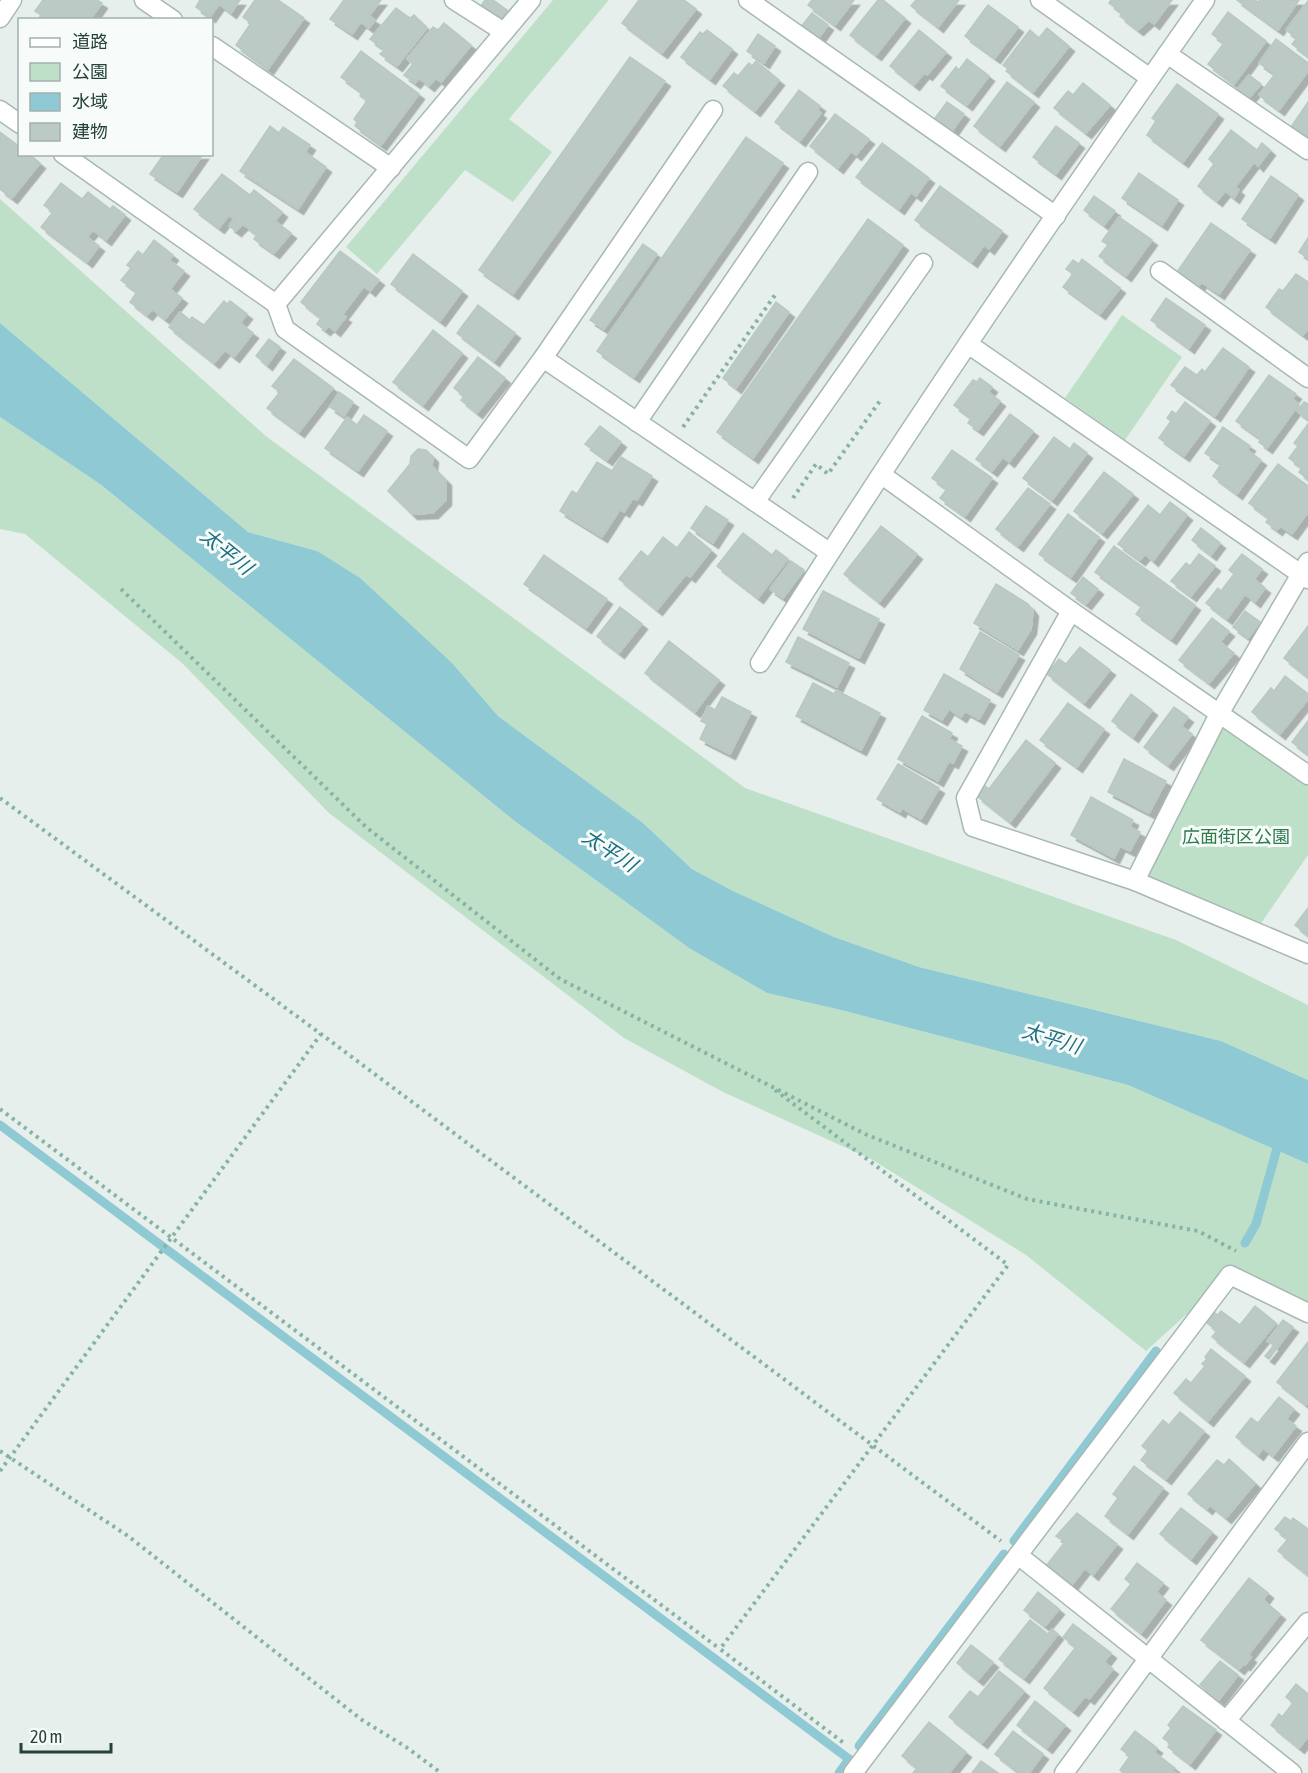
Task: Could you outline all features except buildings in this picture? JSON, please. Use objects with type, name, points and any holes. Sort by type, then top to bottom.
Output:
[{"type":"street","points":[[0,18],[12,0]]},
{"type":"street","points":[[144,0],[169,18]]},
{"type":"street","points":[[454,0],[504,32]]},
{"type":"street","points":[[276,304],[531,0]]},
{"type":"street","points":[[748,0],[1056,216]]},
{"type":"street","points":[[1040,0],[1150,78]]},
{"type":"street","points":[[760,663],[829,552],[968,344],[1205,0]]},
{"type":"street","points":[[213,47],[391,168]]},
{"type":"street","points":[[1167,54],[1308,150]]},
{"type":"street","points":[[0,110],[18,123]]},
{"type":"street","points":[[66,156],[276,304],[285,329],[469,459],[543,358],[712,110]]},
{"type":"street","points":[[637,422],[808,172]]},
{"type":"street","points":[[755,502],[923,263]]},
{"type":"street","points":[[1160,271],[1308,378]]},
{"type":"street","points":[[968,344],[1306,572],[1219,714],[1135,882]]},
{"type":"street","points":[[543,358],[829,552]]},
{"type":"street","points":[[882,475],[1071,611],[1308,775]]},
{"type":"street","points":[[1071,611],[966,798],[973,827],[1135,882],[1308,954]]},
{"type":"street","points":[[856,1769],[1230,1275],[1308,1313]]},
{"type":"street","points":[[1064,1773],[1308,1442]]},
{"type":"street","points":[[1018,1555],[1292,1773]]},
{"type":"street","points":[[1226,1720],[1308,1622]]},
{"type":"path","points":[[670,445],[777,292]]},
{"type":"path","points":[[779,519],[816,464],[828,474],[882,398]]},
{"type":"path","points":[[121,589],[366,827],[560,979],[865,1134],[1027,1199],[1198,1231],[1238,1252]]},
{"type":"path","points":[[0,798],[873,1444],[1018,1555]]},
{"type":"path","points":[[0,1471],[321,1034]]},
{"type":"path","points":[[720,1649],[1008,1265],[765,1083]]},
{"type":"path","points":[[0,1109],[720,1649],[856,1769]]},
{"type":"path","points":[[0,1451],[128,1536],[363,1720],[406,1747],[441,1773]]},
{"type":"green space","points":[[553,0],[609,0],[509,119],[552,152],[513,202],[465,170],[377,274],[346,247]]},
{"type":"green space","points":[[0,199],[267,437],[745,788],[1176,940],[1308,1005],[1308,1080],[1221,1041],[919,967],[834,937],[733,891],[692,869],[643,823],[498,716],[452,663],[317,551],[248,532],[0,323]]},
{"type":"green space","points":[[1122,315],[1182,357],[1125,440],[1065,398]]},
{"type":"green space","points":[[0,417],[100,484],[516,822],[689,948],[767,993],[841,1010],[1128,1085],[1308,1164],[1308,1310],[1230,1275],[1146,1351],[1026,1255],[871,1159],[723,1092],[624,1038],[329,813],[182,663],[25,534],[0,529]]},
{"type":"green space","name":"広面街区公園","points":[[1219,714],[1308,775],[1308,855],[1255,932],[1135,881]]},
{"type":"water","name":"太平川","points":[[0,323],[248,532],[317,551],[360,578],[452,663],[498,716],[643,823],[692,869],[733,891],[834,937],[919,967],[1221,1041],[1308,1080],[1308,1164],[1128,1085],[841,1010],[767,993],[689,948],[516,822],[100,484],[0,417]]},
{"type":"waterway","points":[[0,1125],[857,1765]]},
{"type":"waterway","points":[[1245,1243],[1256,1224],[1279,1141]]},
{"type":"waterway","points":[[1014,1541],[1156,1351]]},
{"type":"waterway","points":[[859,1746],[1004,1554]]},
{"type":"waterway","points":[[839,1773],[849,1759]]}]
